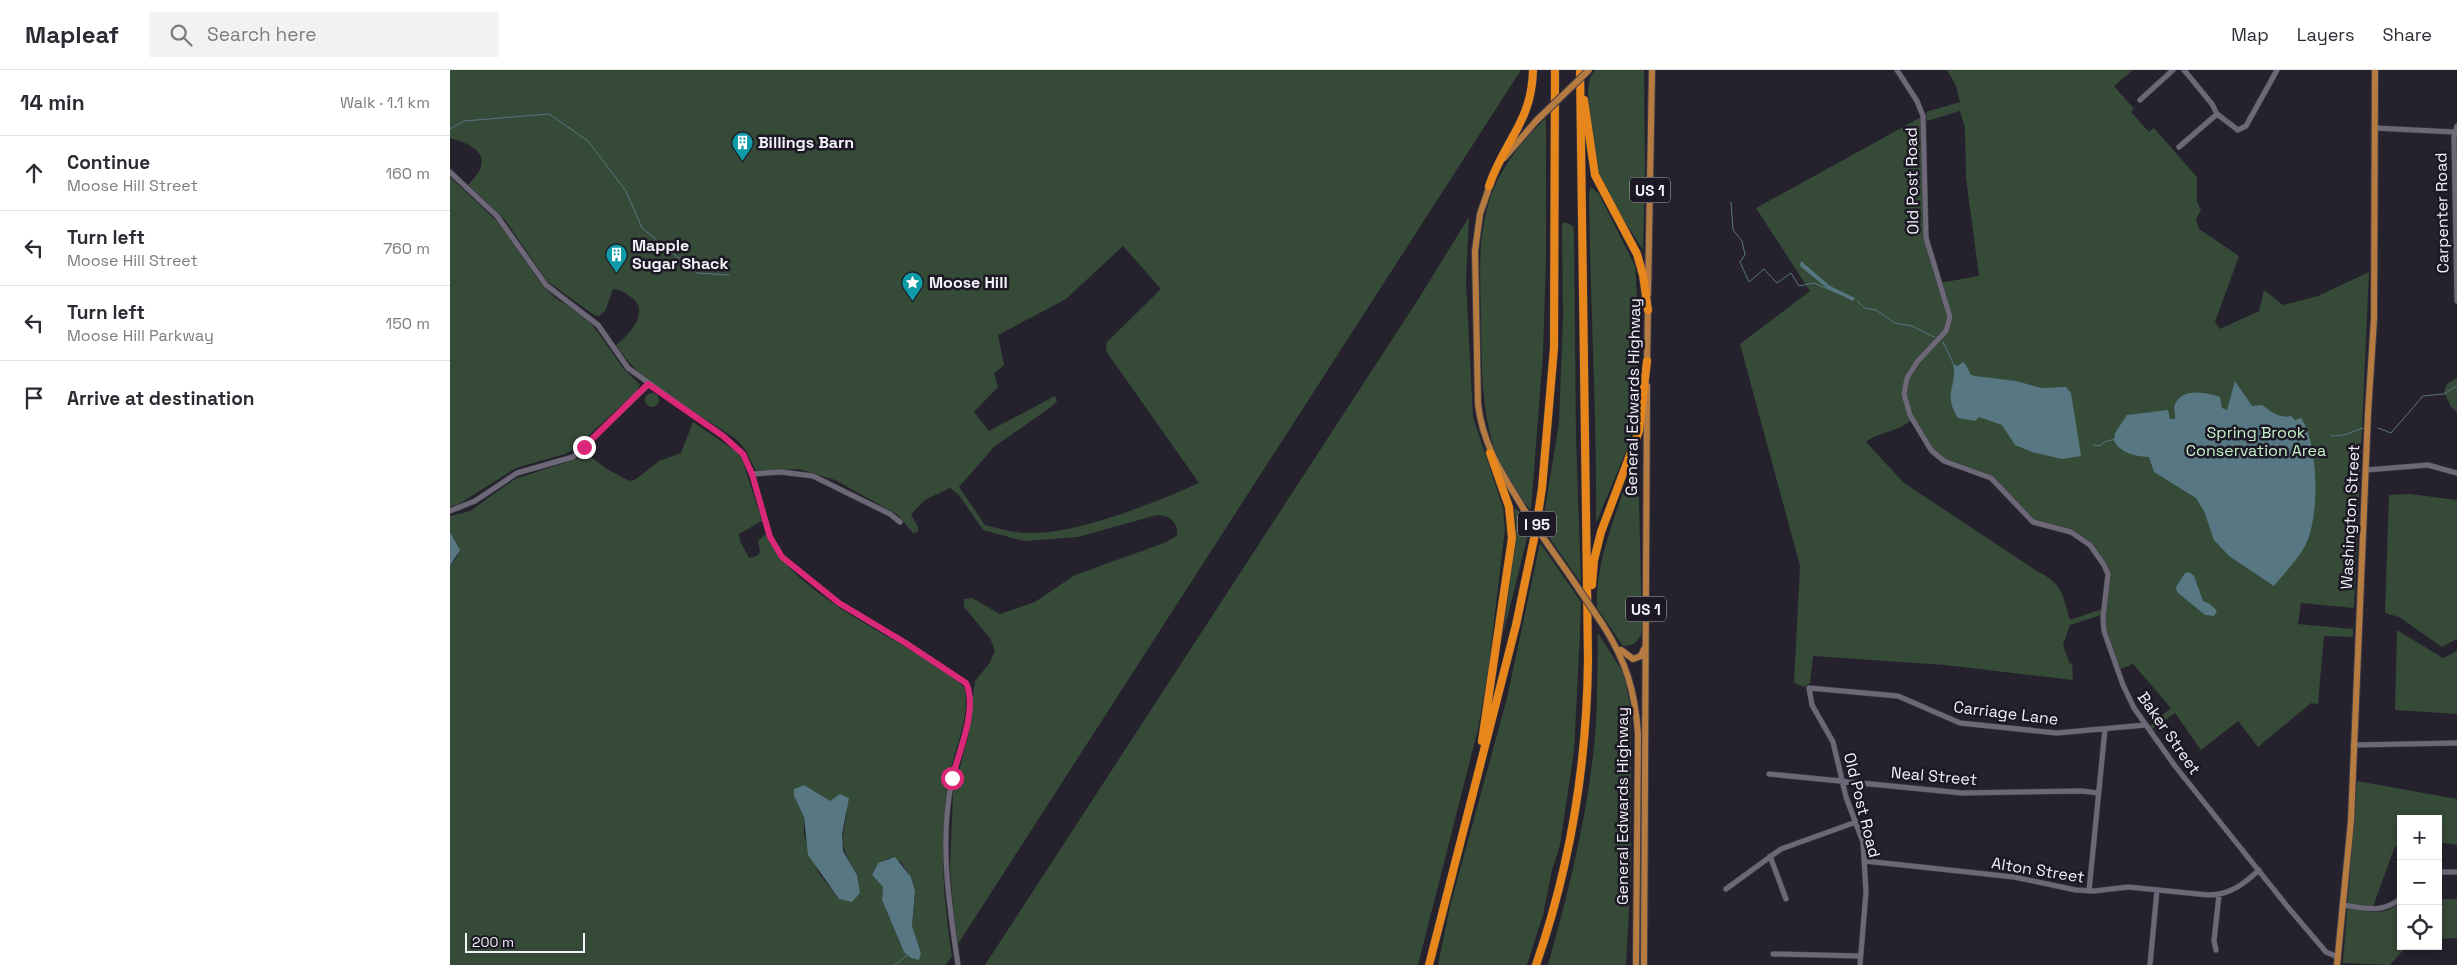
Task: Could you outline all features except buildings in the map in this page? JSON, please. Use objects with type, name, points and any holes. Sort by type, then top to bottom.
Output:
[{"type":"highway","points":[[1490,186],[1499,162],[1526,112],[1531,96],[1533,70]]},
{"type":"highway","name":"I 95","points":[[1429,965],[1526,581],[1538,518],[1547,449],[1554,333],[1555,70]]},
{"type":"highway","points":[[1580,71],[1593,170],[1604,196],[1636,252],[1643,275],[1648,310]]},
{"type":"highway","points":[[1536,965],[1560,884],[1579,788],[1587,698],[1588,604],[1580,71]]},
{"type":"highway","points":[[1588,604],[1600,536],[1639,434],[1647,361]]},
{"type":"highway","points":[[1480,766],[1512,535],[1509,507],[1490,454]]},
{"type":"main road","name":"General Edwards Highway","points":[[1589,70],[1536,121],[1507,154],[1490,186],[1478,221],[1475,265],[1478,404],[1490,454],[1523,508],[1604,625],[1628,669],[1636,705],[1638,734],[1636,965]]},
{"type":"main road","name":"General Edwards Highway","points":[[1644,965],[1647,361],[1651,70]]},
{"type":"main road","name":"Washington Street","points":[[2337,965],[2351,821],[2374,319],[2375,70]]},
{"type":"main road","points":[[1611,637],[1625,655],[1632,659],[1641,656],[1645,644]]},
{"type":"street","name":"Old Post Road","points":[[1897,70],[1917,101],[1923,116],[1926,238],[1950,317],[1946,331],[1917,362],[1907,378],[1905,401],[1916,427]]},
{"type":"street","points":[[2140,100],[2173,70]]},
{"type":"street","points":[[2184,70],[2212,104],[2217,114],[2238,130],[2246,126],[2277,70]]},
{"type":"street","points":[[2179,147],[2217,114]]},
{"type":"street","name":"Carpenter Road","points":[[2457,126],[2454,132],[2457,302]]},
{"type":"street","points":[[2375,128],[2454,132]]},
{"type":"street","points":[[450,172],[498,216],[546,285],[596,323],[622,362],[648,384],[740,450],[752,474],[770,537],[782,557],[839,603],[907,644],[960,679],[967,686],[968,713],[952,781],[946,849],[948,891],[958,965]]},
{"type":"street","points":[[450,511],[476,501],[517,473],[573,456],[648,384]]},
{"type":"street","name":"Baker Street","points":[[1916,427],[1931,450],[1944,461],[1991,478],[2000,485],[2033,522],[2071,532],[2090,545],[2108,574],[2103,618],[2107,640],[2127,693],[2145,725],[2175,766],[2326,952],[2338,958]]},
{"type":"street","points":[[2366,470],[2428,465],[2457,473]]},
{"type":"street","points":[[752,474],[796,473],[821,478],[890,514],[900,522]]},
{"type":"street","name":"Old Post Road","points":[[1808,688],[1812,705],[1833,742],[1841,779],[1856,822],[1865,861],[1865,901],[1860,965]]},
{"type":"street","name":"Carriage Lane","points":[[1808,688],[1898,696],[1960,723],[2056,733],[2145,725]]},
{"type":"street","points":[[2089,891],[2105,729]]},
{"type":"street","points":[[2353,745],[2457,743]]},
{"type":"street","name":"Neal Street","points":[[1769,774],[1841,779],[1962,793],[2082,790],[2098,793]]},
{"type":"street","points":[[1726,889],[1781,849],[1856,822]]},
{"type":"street","points":[[1770,856],[1786,898]]},
{"type":"street","name":"Alton Street","points":[[1865,861],[2014,878],[2089,891],[2128,887],[2219,895]]},
{"type":"street","points":[[2216,950],[2214,941],[2219,895],[2234,890],[2259,870]]},
{"type":"street","points":[[2442,872],[2457,872]]},
{"type":"street","points":[[2150,965],[2157,890]]},
{"type":"street","points":[[2342,905],[2373,910],[2384,909],[2397,901]]},
{"type":"street","points":[[1773,954],[1860,956]]},
{"type":"green space","points":[[450,70],[1521,70],[958,944],[950,868],[953,793],[968,737],[975,681],[989,664],[995,651],[990,638],[964,607],[964,599],[972,598],[1000,614],[1035,602],[1075,575],[1164,543],[1177,536],[1175,523],[1170,518],[1157,515],[1078,537],[1024,541],[983,530],[959,495],[950,488],[925,500],[911,514],[918,527],[918,532],[913,533],[898,515],[835,480],[799,469],[756,471],[745,449],[736,439],[655,386],[627,360],[616,345],[627,335],[636,322],[639,315],[637,303],[625,293],[613,289],[605,311],[599,316],[594,315],[547,281],[505,220],[468,185],[476,176],[482,162],[476,150],[450,138]],"holes":[[[1123,246],[1161,289],[1107,342],[1106,351],[1199,483],[1138,508],[1068,529],[1022,533],[985,525],[959,487],[995,446],[1057,401],[1055,396],[989,431],[974,412],[998,387],[994,373],[1004,365],[998,335],[1066,299]]]},
{"type":"green space","points":[[1595,70],[1644,70],[1645,167],[1643,250],[1619,213],[1599,176],[1589,114],[1588,90],[1590,78]]},
{"type":"green space","name":"Spring Brook Conservation Area","points":[[1947,70],[2133,70],[2114,86],[2134,109],[2131,112],[2149,132],[2154,128],[2197,177],[2197,202],[2201,210],[2196,219],[2199,229],[2239,256],[2215,322],[2220,329],[2259,311],[2264,290],[2283,305],[2318,296],[2369,272],[2354,608],[2301,603],[2298,624],[2353,629],[2353,637],[2324,636],[2318,704],[2311,703],[2258,747],[2238,721],[2201,750],[2175,713],[2151,730],[2149,727],[2171,708],[2133,664],[2118,670],[2104,631],[2106,570],[2082,538],[2033,522],[2000,485],[1938,456],[1912,419],[1902,427],[1866,442],[1904,483],[2052,580],[2060,591],[2070,620],[2102,609],[2101,615],[2070,625],[2063,645],[2070,664],[2072,663],[2073,680],[1945,665],[1813,656],[1810,683],[1804,687],[1794,683],[1800,566],[1740,344],[1810,291],[1756,208],[1923,116],[1924,217],[1939,283],[1979,276],[1966,178],[1965,128],[1960,111],[1927,121],[1926,112],[1960,102],[1956,86]]},
{"type":"green space","points":[[1546,118],[1546,260],[1543,354],[1531,510],[1514,489],[1501,466],[1487,418],[1482,366],[1480,261],[1484,222],[1496,183],[1518,148]]},
{"type":"green space","points":[[450,177],[499,223],[541,284],[554,297],[592,324],[623,368],[640,385],[637,391],[575,448],[565,454],[516,468],[459,504],[450,507]]},
{"type":"green space","points":[[1591,187],[1599,194],[1635,266],[1640,339],[1630,442],[1596,523],[1589,192]]},
{"type":"green space","points":[[1469,217],[1466,281],[1473,417],[1503,508],[1505,529],[1488,671],[1478,729],[1418,965],[985,965],[1419,298]]},
{"type":"green space","points":[[1565,222],[1573,226],[1574,232],[1576,437],[1581,583],[1542,527],[1559,423],[1563,317],[1562,224]]},
{"type":"green space","points":[[2457,378],[2457,412],[2451,407],[2444,392],[2447,384]]},
{"type":"green space","points":[[652,393],[657,395],[659,400],[657,405],[652,407],[647,405],[645,400],[647,395]]},
{"type":"green space","points":[[693,422],[737,452],[742,459],[762,521],[739,534],[740,541],[749,558],[757,556],[760,552],[758,541],[766,534],[776,551],[807,584],[846,612],[911,650],[959,682],[965,689],[965,713],[950,770],[945,804],[943,847],[944,891],[952,956],[946,965],[450,965],[450,566],[457,557],[459,548],[450,532],[450,516],[470,511],[515,479],[585,456],[589,455],[605,468],[629,481],[636,479],[659,461],[681,453]],"holes":[[[804,785],[847,814],[843,846],[857,875],[839,899],[818,872],[804,835],[804,817],[794,796],[794,789]],[[890,858],[901,862],[912,879],[915,894],[912,926],[921,953],[904,952],[882,900],[883,887],[872,875],[877,864]]]},
{"type":"green space","points":[[1632,481],[1636,487],[1639,499],[1642,631],[1635,643],[1623,646],[1597,608],[1597,592],[1602,561],[1610,531],[1625,486]]},
{"type":"green space","points":[[2410,494],[2457,500],[2457,639],[2442,647],[2399,617],[2385,613],[2389,495]]},
{"type":"green space","points":[[1516,508],[1530,526],[1503,635],[1514,552],[1516,523],[1514,510]]},
{"type":"green space","points":[[1540,543],[1581,602],[1574,751],[1560,845],[1552,870],[1543,915],[1527,965],[1438,965],[1450,906],[1507,698]]},
{"type":"green space","points":[[2397,630],[2443,658],[2457,651],[2457,714],[2395,710]]},
{"type":"green space","points":[[1598,633],[1624,674],[1631,710],[1631,871],[1626,965],[1548,965],[1570,880],[1588,794],[1596,723]]},
{"type":"green space","points":[[2357,781],[2457,799],[2457,845],[2442,843],[2442,815],[2397,815],[2397,846],[2394,849],[2371,912],[2386,911],[2397,905],[2397,950],[2403,950],[2390,965],[2343,963]]},
{"type":"green space","points":[[2442,899],[2457,899],[2457,938],[2442,939]]},
{"type":"water","points":[[1801,261],[1830,286],[1855,298],[1853,301],[1827,288],[1800,266]]},
{"type":"water","points":[[1963,362],[1971,375],[1975,376],[2016,381],[2041,388],[2066,387],[2071,393],[2081,456],[2062,459],[2032,452],[2015,445],[2002,425],[1979,417],[1975,421],[1958,418],[1951,402],[1954,379],[1953,364],[1958,366]]},
{"type":"water","points":[[2235,381],[2252,406],[2262,405],[2275,414],[2291,416],[2295,420],[2301,418],[2311,445],[2314,463],[2315,500],[2310,534],[2298,557],[2274,586],[2229,556],[2214,540],[2204,511],[2196,498],[2154,472],[2149,457],[2125,452],[2114,441],[2115,433],[2127,415],[2168,410],[2170,419],[2175,419],[2175,404],[2184,395],[2189,393],[2202,393],[2220,397],[2222,408],[2227,410]]},
{"type":"water","points":[[450,532],[460,550],[450,566]]},
{"type":"water","points":[[2189,572],[2194,576],[2203,601],[2210,604],[2217,611],[2214,616],[2205,615],[2177,592],[2176,587],[2185,573]]},
{"type":"water","points":[[804,785],[830,801],[840,794],[849,798],[842,834],[843,851],[857,875],[860,893],[852,902],[839,899],[808,855],[804,817],[794,796],[794,789]]},
{"type":"water","points":[[895,857],[911,877],[915,891],[912,926],[921,953],[919,960],[911,958],[904,952],[882,900],[883,887],[872,875],[878,863]]},
{"type":"waterway","points":[[450,129],[464,121],[549,114],[588,141],[626,191],[642,228],[697,273],[729,275]]},
{"type":"waterway","points":[[1731,202],[1733,230],[1742,241],[1745,255],[1740,262],[1749,282],[1764,269],[1777,283],[1791,273],[1799,286],[1814,283],[1842,295]]},
{"type":"waterway","points":[[1857,301],[1865,308],[1876,310],[1895,323],[1912,326],[1934,337]]},
{"type":"waterway","points":[[1943,342],[1954,365]]},
{"type":"waterway","points":[[2378,428],[2391,433],[2423,396],[2444,394],[2457,386]]},
{"type":"waterway","points":[[2331,436],[2344,435],[2363,428]]},
{"type":"waterway","points":[[2094,445],[2100,446],[2104,442],[2115,439]]},
{"type":"waterway","points":[[895,965],[907,955]]},
{"type":"place","name":"Billings Barn","points":[[742,161]]},
{"type":"place","name":"Mapple Sugar Shack","points":[[616,273]]},
{"type":"place","name":"Moose Hill","points":[[913,301]]},
{"type":"route","points":[[584,447],[648,384],[740,450],[752,474],[772,543],[782,557],[839,603],[904,642],[966,683],[969,698],[968,713],[962,748],[952,778]]}]
